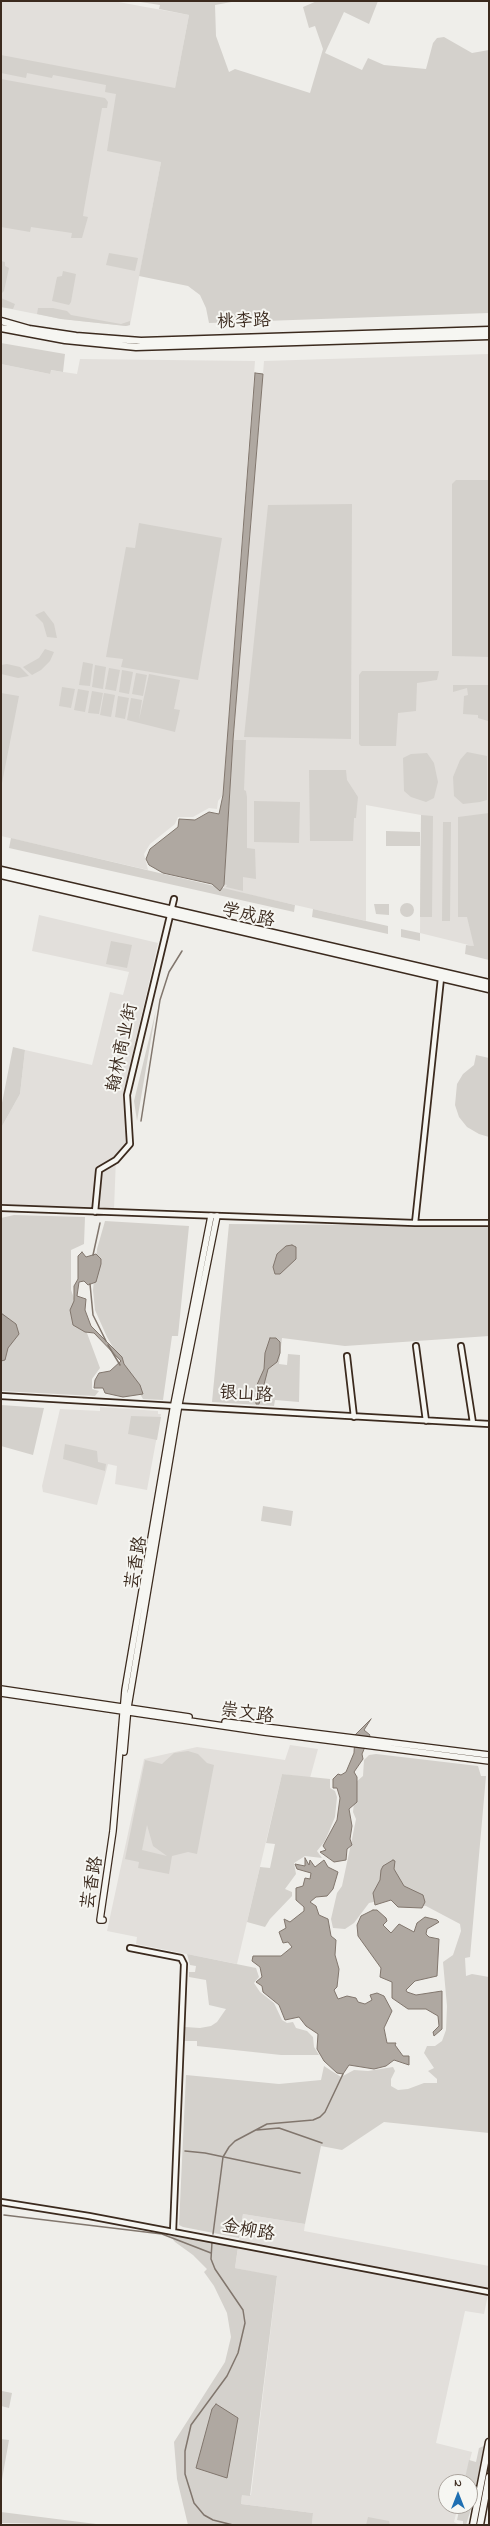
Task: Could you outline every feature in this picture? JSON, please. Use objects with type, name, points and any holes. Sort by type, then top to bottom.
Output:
[{"type":"main road","name":"桃李路","points":[[1,322],[70,335],[141,341],[489,330]]},
{"type":"main road","name":"桃李路","points":[[1,328],[65,340],[136,347],[489,336]]},
{"type":"main road","name":"学成路","points":[[1,870],[489,989]]},
{"type":"main road","name":"学成路","points":[[1,875],[489,983]]},
{"type":"main road","points":[[472,2525],[489,2442]]},
{"type":"main road","points":[[480,2525],[489,2477]]},
{"type":"street","name":"翰林商业街","points":[[95,1212],[99,1170],[116,1160],[130,1144],[127,1095],[174,899]]},
{"type":"street","points":[[416,1223],[441,978]]},
{"type":"street","points":[[1,1208],[416,1223],[489,1223]]},
{"type":"street","name":"芸香路","points":[[126,1710],[114,1850],[103,1920],[100,1920],[113,1831],[126,1710],[176,1406],[214,1216]]},
{"type":"street","points":[[416,1346],[426,1421]]},
{"type":"street","points":[[461,1346],[473,1423]]},
{"type":"street","points":[[347,1356],[354,1417]]},
{"type":"street","name":"银山路","points":[[1,1396],[489,1424]]},
{"type":"street","name":"崇文路","points":[[1,1689],[126,1710],[489,1761]]},
{"type":"street","name":"崇文路","points":[[1,1693],[202,1720],[489,1755]]},
{"type":"street","points":[[130,1948],[180,1958],[184,1964],[173,2232]]},
{"type":"street","name":"金柳路","points":[[1,2202],[173,2232],[489,2292]]},
{"type":"shaded area","points":[[1,1],[113,1],[189,15],[130,325],[126,326],[61,319],[1,307]]},
{"type":"shaded area","points":[[134,1],[237,1],[215,5],[216,36],[229,72],[235,69],[310,93],[323,49],[315,26],[309,28],[303,7],[317,1],[378,1],[369,24],[344,12],[325,53],[362,70],[368,58],[384,65],[426,69],[433,43],[437,38],[444,37],[472,53],[489,50],[489,313],[209,323],[206,308],[200,295],[188,286],[139,276],[161,162],[107,151],[116,94],[105,92],[106,85],[53,75],[52,78],[27,73],[26,78],[1,73],[1,55],[175,88],[189,15],[159,9],[160,5]]},
{"type":"shaded area","points":[[1,79],[105,98],[108,102],[107,108],[102,108],[83,216],[88,217],[82,238],[71,238],[72,233],[31,227],[30,232],[1,227]]},
{"type":"shaded area","points":[[109,253],[138,258],[135,271],[106,265]]},
{"type":"shaded area","points":[[1,261],[5,262],[5,266],[9,268],[4,291],[2,293]]},
{"type":"shaded area","points":[[63,271],[76,274],[71,302],[69,305],[52,301],[57,277],[62,276]]},
{"type":"shaded area","points":[[1,298],[15,304],[13,309],[1,307]]},
{"type":"shaded area","points":[[38,308],[53,308],[67,311],[71,315],[121,324],[130,321],[130,325],[126,326],[61,319],[37,314]]},
{"type":"shaded area","points":[[1,343],[65,354],[63,372],[51,370],[50,374],[1,364]]},
{"type":"shaded area","points":[[489,354],[489,950],[420,933],[421,815],[366,805],[366,921],[224,889],[233,740],[264,361]]},
{"type":"shaded area","points":[[80,359],[255,361],[223,795],[218,801],[217,809],[209,808],[193,817],[178,817],[175,824],[150,844],[144,854],[148,870],[1,836],[1,364],[50,374],[50,370],[77,374]]},
{"type":"shaded area","points":[[255,373],[263,374],[233,740],[224,885],[220,891],[212,884],[163,873],[149,865],[146,859],[150,849],[178,827],[179,819],[195,820],[209,812],[219,814],[223,795]]},
{"type":"shaded area","points":[[456,480],[489,480],[489,657],[452,656],[452,484]]},
{"type":"shaded area","points":[[352,504],[351,739],[244,737],[268,505]]},
{"type":"shaded area","points":[[139,523],[222,538],[198,680],[121,667],[123,659],[106,657],[126,547],[135,548]]},
{"type":"shaded area","points":[[44,611],[54,624],[57,638],[47,637],[43,623],[35,615]]},
{"type":"shaded area","points":[[45,649],[54,652],[50,661],[41,670],[32,675],[23,667],[39,658]]},
{"type":"shaded area","points":[[83,662],[93,664],[90,686],[79,685]]},
{"type":"shaded area","points":[[7,664],[20,667],[29,676],[18,678],[1,674],[1,665]]},
{"type":"shaded area","points":[[95,665],[106,667],[103,689],[92,687]]},
{"type":"shaded area","points":[[109,668],[120,670],[116,691],[105,689]]},
{"type":"shaded area","points":[[122,670],[133,672],[129,694],[119,692]]},
{"type":"shaded area","points":[[362,671],[439,671],[437,680],[417,683],[416,711],[398,713],[396,746],[361,746],[359,744],[359,675]]},
{"type":"shaded area","points":[[136,673],[147,675],[143,696],[132,694]]},
{"type":"shaded area","points":[[149,674],[180,680],[174,709],[180,710],[175,732],[127,720],[131,698],[142,700],[139,720]]},
{"type":"shaded area","points":[[453,685],[488,685],[488,721],[478,718],[478,715],[463,714],[464,696],[468,695],[467,688],[453,692]]},
{"type":"shaded area","points":[[62,687],[75,689],[71,708],[59,706]]},
{"type":"shaded area","points":[[78,689],[89,691],[85,712],[74,710]]},
{"type":"shaded area","points":[[92,691],[103,693],[99,714],[88,713]]},
{"type":"shaded area","points":[[1,693],[19,696],[2,783],[1,782]]},
{"type":"shaded area","points":[[104,693],[115,695],[111,717],[100,715]]},
{"type":"shaded area","points":[[118,696],[129,698],[125,719],[115,717]]},
{"type":"shaded area","points":[[233,740],[246,740],[244,790],[246,791],[247,797],[247,848],[255,849],[256,879],[243,877],[243,891],[226,887],[227,885],[224,884]]},
{"type":"shaded area","points":[[467,752],[487,756],[487,800],[463,804],[454,796],[453,777],[460,760]]},
{"type":"shaded area","points":[[427,753],[434,763],[438,782],[434,798],[426,802],[411,797],[404,791],[403,758],[411,754]]},
{"type":"shaded area","points":[[309,770],[346,770],[347,780],[358,797],[356,818],[354,818],[353,841],[310,841]]},
{"type":"shaded area","points":[[254,801],[300,802],[299,843],[254,842]]},
{"type":"shaded area","points":[[489,813],[489,960],[465,954],[466,945],[474,946],[467,917],[458,917],[458,817]]},
{"type":"shaded area","points":[[421,815],[433,816],[432,917],[420,917]]},
{"type":"shaded area","points":[[443,822],[451,822],[450,921],[442,921]]},
{"type":"shaded area","points":[[386,831],[420,832],[420,846],[386,846]]},
{"type":"shaded area","points":[[11,838],[295,905],[294,912],[9,848]]},
{"type":"shaded area","points":[[407,903],[412,905],[414,910],[412,915],[407,917],[402,915],[400,910],[402,905]]},
{"type":"shaded area","points":[[374,904],[389,904],[389,915],[376,914]]},
{"type":"shaded area","points":[[313,909],[388,926],[388,934],[312,917]]},
{"type":"shaded area","points":[[39,915],[158,943],[123,1096],[129,1136],[128,1141],[116,1158],[114,1209],[1,1204],[1,1128],[20,1094],[25,1050],[92,1065],[110,992],[123,995],[129,972],[32,951]]},
{"type":"shaded area","points":[[401,929],[420,933],[420,941],[401,937]]},
{"type":"shaded area","points":[[111,941],[132,945],[127,968],[106,964]]},
{"type":"shaded area","points":[[156,1010],[137,1121],[134,1101]]},
{"type":"shaded area","points":[[13,1047],[25,1050],[20,1094],[1,1128],[1,1108]]},
{"type":"shaded area","points":[[476,1055],[489,1058],[489,1137],[479,1134],[467,1127],[459,1117],[455,1105],[457,1084],[463,1074],[474,1065]]},
{"type":"shaded area","points":[[14,1215],[85,1217],[84,1244],[71,1250],[71,1290],[100,1368],[92,1379],[92,1389],[99,1391],[95,1396],[1,1391],[1,1218]]},
{"type":"shaded area","points":[[105,1221],[189,1226],[178,1336],[172,1336],[163,1400],[143,1399],[107,1337],[95,1310],[93,1290],[97,1249]]},
{"type":"shaded area","points":[[229,1224],[489,1226],[489,1336],[345,1346],[282,1338],[279,1364],[287,1365],[288,1354],[300,1355],[299,1402],[275,1400],[274,1406],[212,1402]]},
{"type":"shaded area","points":[[292,1245],[296,1247],[296,1259],[280,1274],[275,1274],[273,1267],[277,1254],[286,1246]]},
{"type":"shaded area","points":[[82,1252],[86,1257],[96,1254],[101,1259],[101,1264],[96,1282],[88,1285],[84,1281],[79,1282],[77,1296],[86,1299],[85,1310],[91,1326],[122,1357],[124,1364],[140,1385],[143,1394],[123,1397],[105,1393],[103,1388],[94,1388],[95,1380],[99,1373],[110,1371],[121,1361],[94,1333],[85,1332],[73,1325],[70,1310],[74,1301],[74,1286],[78,1279],[78,1256]]},
{"type":"shaded area","points":[[1,1313],[16,1324],[19,1334],[8,1348],[5,1360],[1,1361]]},
{"type":"shaded area","points":[[270,1338],[276,1338],[280,1342],[280,1353],[277,1362],[268,1369],[259,1404],[256,1404],[256,1387],[264,1369],[265,1353]]},
{"type":"shaded area","points":[[1,1405],[44,1408],[33,1455],[1,1446]]},
{"type":"shaded area","points":[[100,1407],[158,1411],[158,1414],[161,1414],[147,1490],[115,1484],[117,1466],[108,1464],[97,1505],[43,1492],[42,1486],[60,1409],[100,1411]]},
{"type":"shaded area","points":[[131,1416],[161,1417],[157,1440],[128,1434]]},
{"type":"shaded area","points":[[65,1444],[97,1451],[98,1462],[106,1464],[105,1471],[63,1459]]},
{"type":"shaded area","points":[[263,1506],[293,1511],[291,1526],[261,1521]]},
{"type":"shaded area","points":[[371,1719],[364,1730],[370,1735],[362,1754],[363,1759],[354,1772],[357,1777],[357,1802],[349,1809],[352,1826],[350,1839],[352,1845],[347,1849],[346,1860],[334,1862],[320,1852],[326,1850],[323,1846],[337,1820],[340,1798],[337,1788],[333,1788],[333,1779],[338,1774],[341,1775],[346,1772],[354,1753],[355,1735]]},
{"type":"shaded area","points":[[290,1745],[318,1749],[310,1778],[282,1774],[237,1964],[136,1944],[137,1937],[107,1931],[144,1759],[197,1747],[285,1760]]},
{"type":"shaded area","points":[[188,1751],[198,1754],[207,1763],[214,1765],[197,1854],[188,1852],[172,1856],[169,1874],[138,1868],[139,1862],[125,1859],[145,1760],[162,1764],[174,1753]],"holes":[[[147,1825],[153,1846],[167,1856],[142,1850]]]},
{"type":"shaded area","points":[[376,1754],[478,1766],[481,1776],[486,1776],[470,1957],[465,1958],[466,1976],[472,1974],[489,1977],[489,2133],[384,2122],[342,2150],[321,2146],[305,2224],[243,2214],[239,2238],[183,2227],[179,2225],[186,2075],[279,2084],[321,2080],[324,2066],[341,2077],[354,2070],[368,2071],[393,2067],[395,2071],[391,2079],[391,2086],[398,2090],[408,2089],[424,2083],[437,2083],[437,2079],[428,2071],[434,2068],[424,2053],[427,2046],[435,2046],[442,2041],[446,2030],[447,2006],[443,1962],[453,1955],[461,1931],[460,1924],[426,1906],[409,1904],[392,1898],[369,1903],[354,1923],[345,1929],[333,1928],[331,1919],[337,1893],[342,1886],[356,1819],[353,1812],[356,1782],[363,1776],[364,1760],[369,1755]]},
{"type":"shaded area","points":[[282,1774],[330,1779],[330,1788],[335,1791],[337,1797],[335,1817],[325,1841],[317,1851],[322,1858],[305,1856],[294,1863],[296,1874],[285,1889],[292,1892],[292,1896],[270,1919],[265,1927],[247,1922],[260,1867],[270,1868],[275,1844],[266,1843]]},
{"type":"shaded area","points":[[305,1858],[309,1865],[310,1860],[315,1867],[324,1860],[328,1867],[338,1872],[333,1889],[327,1896],[316,1897],[310,1902],[316,1906],[319,1915],[328,1919],[331,1936],[336,1940],[335,1955],[339,1969],[337,1987],[334,1990],[338,1999],[347,1996],[356,1998],[358,2002],[365,2004],[372,2000],[370,1995],[377,1993],[384,1996],[392,2011],[384,2028],[387,2043],[396,2043],[395,2045],[403,2056],[409,2056],[409,2065],[394,2060],[386,2066],[374,2069],[349,2065],[343,2074],[337,2073],[324,2061],[317,2049],[318,2034],[306,2026],[299,2017],[285,2020],[279,2005],[263,1992],[262,1986],[256,1982],[262,1977],[260,1967],[252,1961],[253,1956],[281,1956],[292,1947],[288,1942],[283,1943],[279,1932],[286,1928],[284,1919],[290,1922],[304,1911],[304,1907],[296,1900],[296,1888],[303,1886],[305,1878],[310,1879],[311,1873],[297,1869],[295,1864],[305,1866]]},
{"type":"shaded area","points":[[393,1860],[395,1861],[394,1869],[404,1886],[423,1895],[425,1902],[422,1908],[398,1907],[391,1900],[375,1905],[373,1893],[380,1880],[381,1870],[383,1866]]},
{"type":"shaded area","points":[[373,1910],[377,1910],[386,1918],[387,1921],[383,1925],[391,1933],[399,1924],[414,1932],[417,1923],[425,1917],[437,1920],[439,1922],[427,1929],[426,1934],[429,1937],[439,1939],[437,1976],[415,1981],[406,1990],[407,1992],[416,1995],[442,1991],[442,2029],[434,2036],[433,2032],[439,2026],[438,2016],[426,2009],[408,2009],[392,1998],[392,1982],[380,1977],[381,1968],[358,1936],[357,1925],[361,1916]]},
{"type":"shaded area","points":[[187,1954],[256,1968],[259,1977],[254,1983],[260,1992],[274,2003],[282,2020],[287,2023],[293,2022],[296,2028],[307,2031],[313,2037],[314,2047],[319,2055],[281,2055],[197,2046],[197,2041],[184,2041],[185,2027],[200,2028],[211,2026],[217,2022],[226,2009],[209,2005],[206,1980],[189,1977],[189,1972],[195,1972],[196,1966],[190,1965]]},
{"type":"shaded area","points":[[243,2214],[305,2224],[304,2231],[489,2266],[489,2290],[484,2314],[465,2311],[436,2443],[472,2452],[466,2474],[438,2474],[438,2514],[456,2514],[454,2522],[460,2525],[312,2525],[313,2513],[241,2504],[242,2495],[251,2495],[277,2277],[235,2268]]},
{"type":"shaded area","points":[[173,2234],[238,2247],[235,2268],[277,2276],[250,2496],[242,2495],[241,2504],[313,2513],[312,2525],[188,2525],[177,2479],[174,2442],[225,2362],[231,2337],[227,2313],[214,2286],[204,2272],[207,2269],[193,2255],[175,2242],[171,2237]]},
{"type":"shaded area","points":[[2,2391],[12,2393],[9,2408],[1,2406]]},
{"type":"shaded area","points":[[216,2404],[238,2418],[227,2478],[196,2468],[212,2409]]},
{"type":"shaded area","points":[[1,2439],[9,2440],[1,2485]]},
{"type":"shaded area","points":[[484,2446],[478,2476],[478,2474],[466,2474],[469,2460],[476,2462],[479,2448]]},
{"type":"shaded area","points":[[1,2512],[104,2525],[1,2523]]},
{"type":"shaded area","points":[[458,2514],[469,2514],[466,2525],[463,2525],[463,2521],[457,2520]]},
{"type":"shaded area","points":[[368,2517],[389,2521],[390,2525],[366,2525]]},
{"type":"waterway","points":[[141,1121],[160,1000],[169,972],[182,951]]},
{"type":"waterway","points":[[93,1255],[100,1223]]},
{"type":"waterway","points":[[90,1284],[93,1315],[106,1341]]},
{"type":"waterway","points":[[108,1345],[120,1365]]},
{"type":"waterway","points":[[213,2234],[223,2157],[229,2147],[235,2141],[267,2124],[313,2120],[320,2117],[325,2112],[343,2074]]},
{"type":"waterway","points":[[257,2130],[279,2128],[322,2143]]},
{"type":"waterway","points":[[185,2151],[205,2153],[300,2173]]},
{"type":"waterway","points":[[4,2215],[162,2234],[211,2253]]},
{"type":"waterway","points":[[212,2242],[211,2259],[215,2269],[243,2310],[245,2323],[238,2353],[227,2376],[191,2425],[185,2451],[185,2474],[194,2503],[204,2515],[213,2520],[233,2525]]}]
